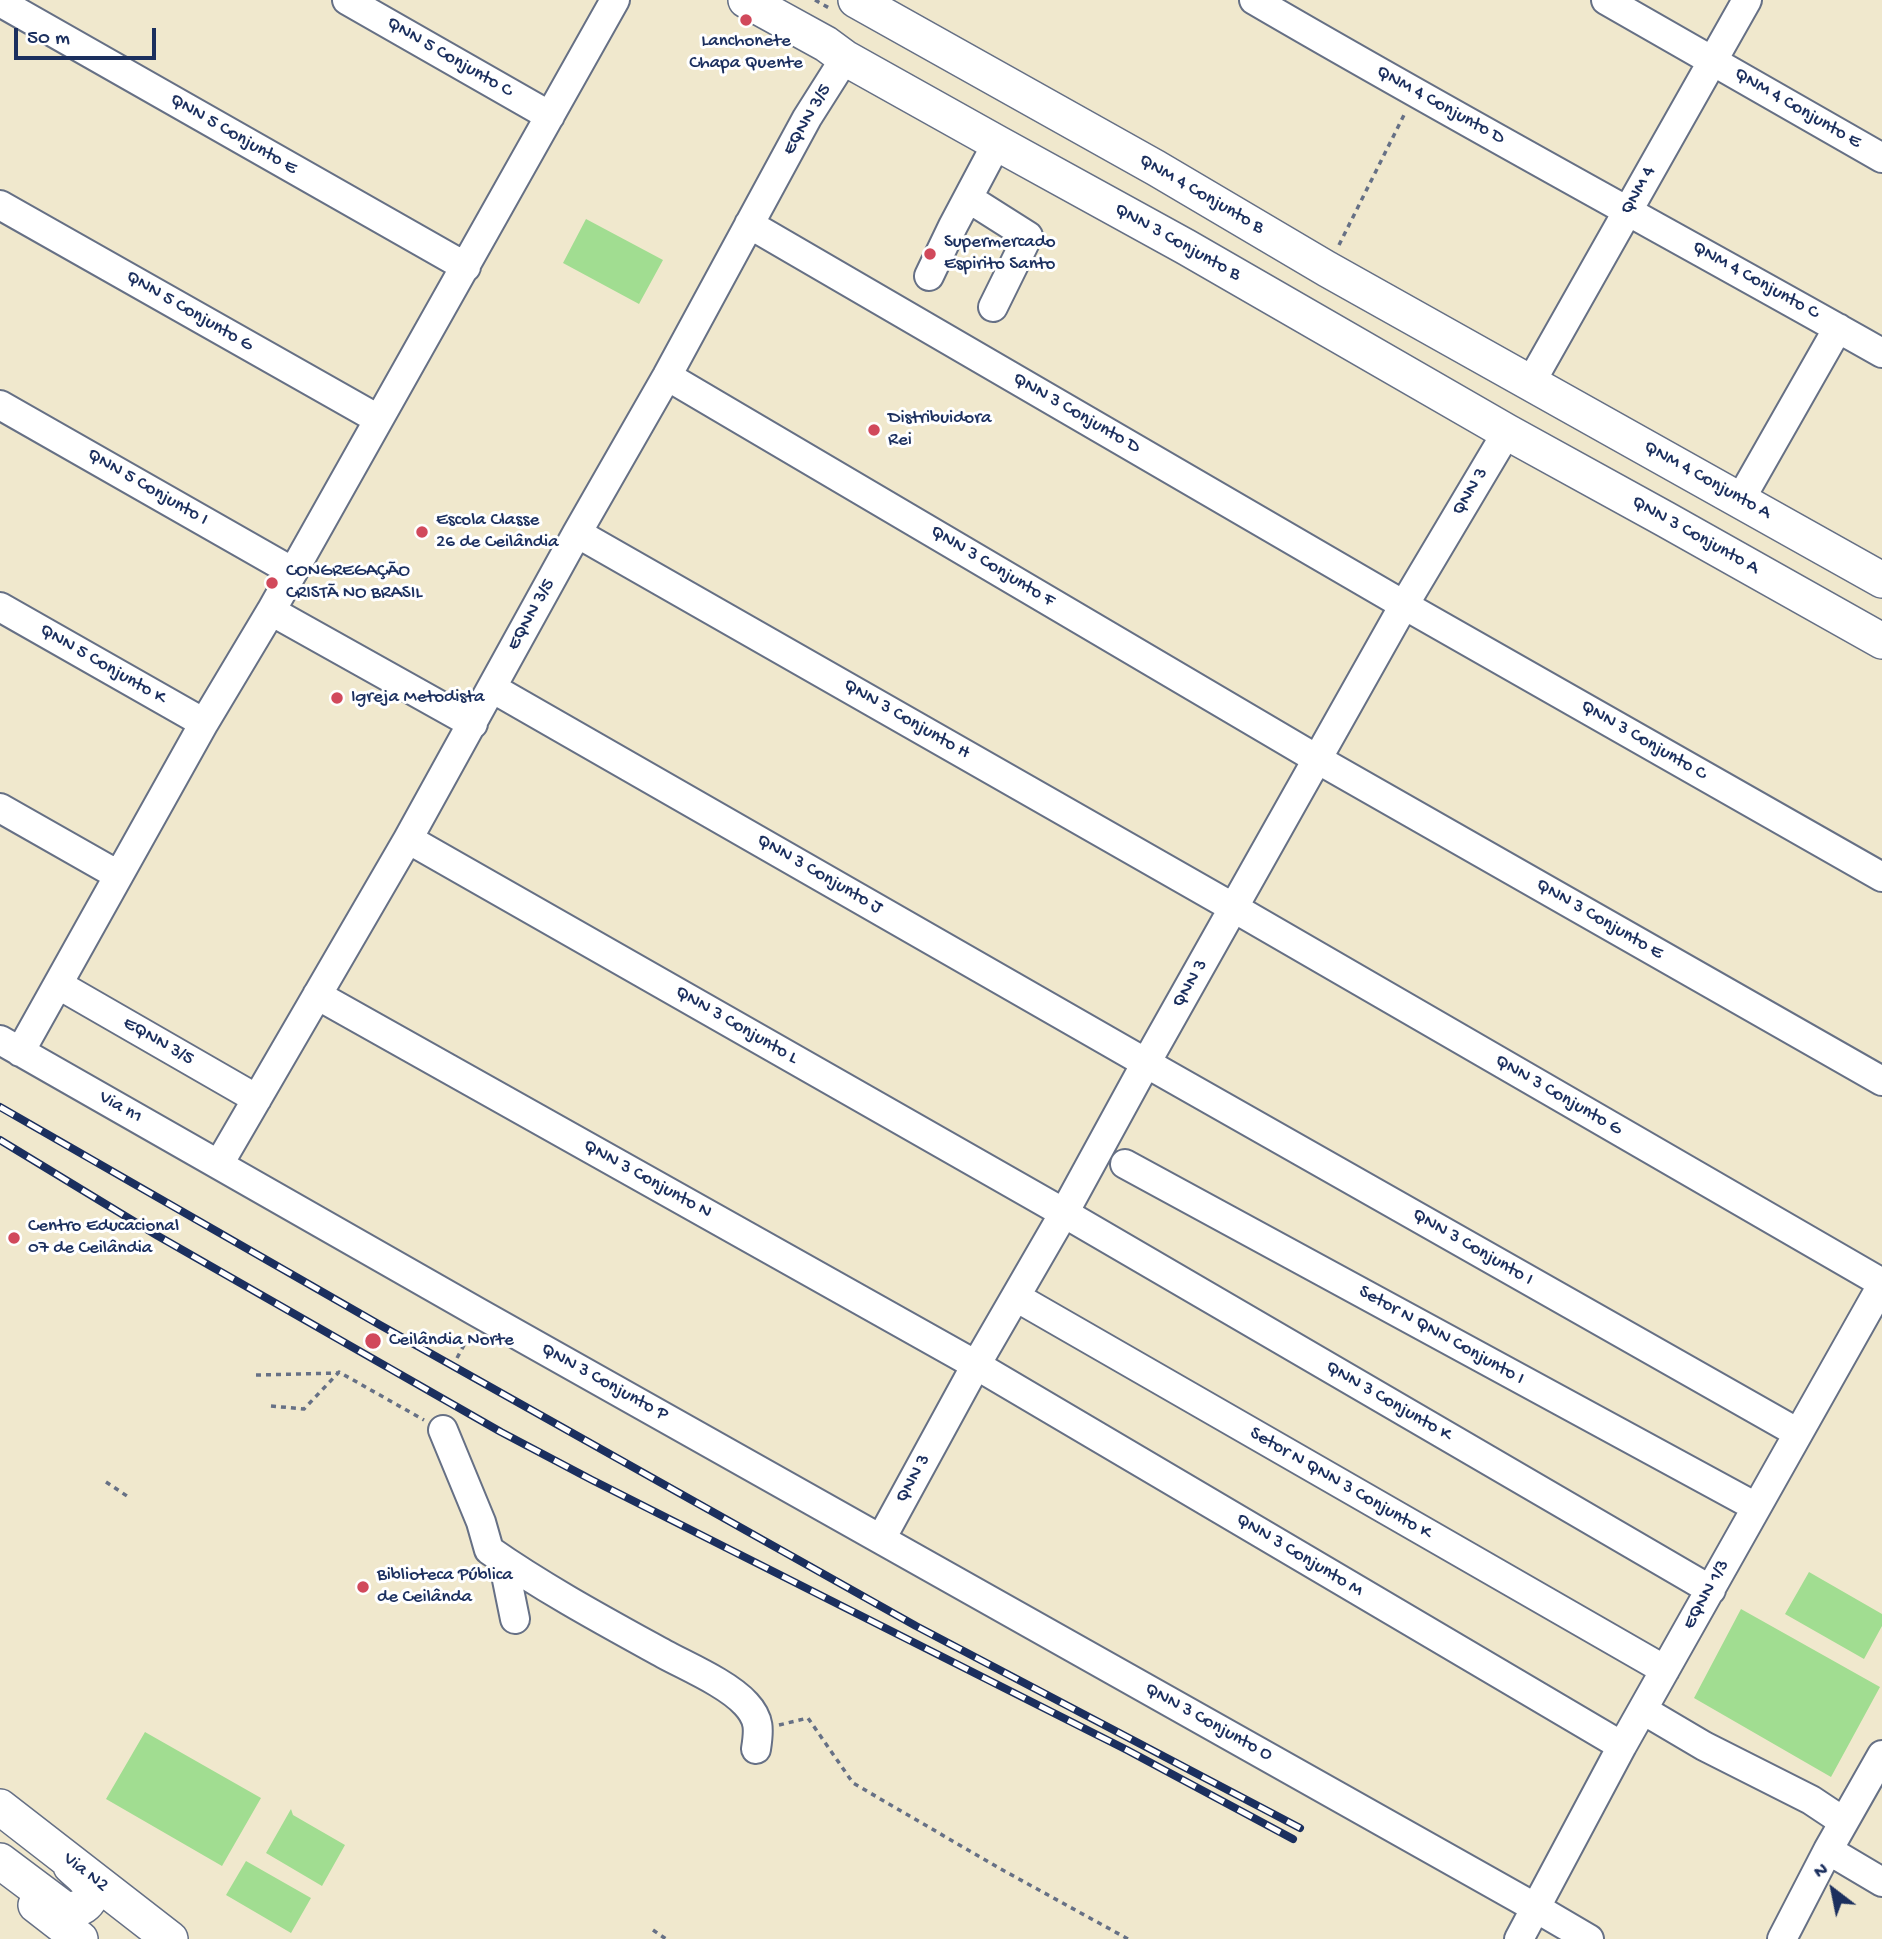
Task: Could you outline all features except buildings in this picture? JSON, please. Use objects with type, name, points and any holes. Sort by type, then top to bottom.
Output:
[{"type":"main road","name":"QNN 3 Conjunto B","points":[[746,0],[826,44],[845,58],[1186,247],[1507,432]]},
{"type":"main road","name":"QNM 4 Conjunto B","points":[[868,3],[1327,269],[1531,382]]},
{"type":"main road","points":[[943,113],[1013,134],[1140,206],[1152,207],[1166,193],[1166,183],[1156,168]]},
{"type":"main road","points":[[1186,247],[1179,228],[1187,214],[1200,209],[1313,273],[1371,293]]},
{"type":"main road","name":"QNM 4 Conjunto A","points":[[1531,382],[1874,576]]},
{"type":"main road","name":"QNN 3 Conjunto A","points":[[1507,432],[1882,641]]},
{"type":"main road","points":[[1665,519],[1748,549],[1853,609],[1861,608],[1873,596],[1874,576]]},
{"type":"main road","name":"Via N2","points":[[0,1807],[170,1939]]},
{"type":"main road","points":[[0,1861],[64,1909],[76,1910],[89,1899],[90,1887],[57,1850]]},
{"type":"main road","points":[[0,1878],[80,1939]]},
{"type":"main road","points":[[94,1939],[95,1928],[100,1923],[118,1915],[148,1939]]},
{"type":"street","name":"QNN 5 Conjunto C","points":[[347,0],[550,116]]},
{"type":"street","points":[[10,1046],[59,985],[118,875],[271,611],[615,0]]},
{"type":"street","name":"QNM 4 Conjunto D","points":[[1254,0],[1415,94],[1628,210]]},
{"type":"street","name":"QNM 4 Conjunto E","points":[[1606,0],[1882,158]]},
{"type":"street","name":"QNM 4","points":[[1531,382],[1747,0]]},
{"type":"street","name":"QNN 5 Conjunto E","points":[[0,2],[466,267]]},
{"type":"street","name":"EQNN 3/5","points":[[219,1164],[408,839],[667,376],[807,118],[845,58]]},
{"type":"street","points":[[929,276],[997,143]]},
{"type":"street","points":[[968,198],[1028,236],[993,307]]},
{"type":"street","name":"QNN 5 Conjunto G","points":[[0,205],[378,419]]},
{"type":"street","name":"QNM 4 Conjunto C","points":[[1628,210],[1882,353]]},
{"type":"street","name":"QNN 3 Conjunto D","points":[[749,224],[1404,605]]},
{"type":"street","points":[[1740,500],[1838,328]]},
{"type":"street","name":"QNN 3 Conjunto F","points":[[667,376],[1317,759]]},
{"type":"street","name":"QNN 5 Conjunto I","points":[[0,405],[293,572]]},
{"type":"street","name":"QNN 3","points":[[881,1539],[976,1365],[1404,605],[1507,432]]},
{"type":"street","name":"QNN 3 Conjunto H","points":[[577,533],[1234,908]]},
{"type":"street","name":"QNN 3 Conjunto C","points":[[1404,605],[1882,877]]},
{"type":"street","name":"QNN 5 Conjunto K","points":[[0,607],[204,723]]},
{"type":"street","points":[[271,611],[473,724]]},
{"type":"street","name":"QNN 3 Conjunto J","points":[[492,688],[1146,1063]]},
{"type":"street","name":"QNN 3 Conjunto E","points":[[1317,759],[1882,1081]]},
{"type":"street","points":[[0,808],[118,875]]},
{"type":"street","name":"QNN 3 Conjunto L","points":[[408,839],[1064,1213]]},
{"type":"street","name":"QNN 3 Conjunto G","points":[[1234,908],[1882,1284]]},
{"type":"street","name":"EQNN 3/5","points":[[59,985],[257,1099]]},
{"type":"street","name":"QNN 3 Conjunto N","points":[[317,995],[976,1365]]},
{"type":"street","name":"Via n1","points":[[10,1046],[219,1164]]},
{"type":"street","name":"QNN 3 Conjunto I","points":[[1146,1063],[1798,1433]]},
{"type":"street","name":"QNN 3 Conjunto P","points":[[219,1164],[881,1539]]},
{"type":"street","name":"Setor N QNN Conjunto I","points":[[1125,1164],[1756,1507]]},
{"type":"street","name":"QNN 3 Conjunto K","points":[[1064,1213],[1711,1590]]},
{"type":"street","name":"EQNN 1/3","points":[[1519,1939],[1622,1746],[1882,1284]]},
{"type":"street","name":"Setor N QNN 3 Conjunto K","points":[[1016,1297],[1665,1670]]},
{"type":"street","name":"QNN 3 Conjunto M","points":[[976,1365],[1622,1746]]},
{"type":"street","points":[[443,1430],[481,1522],[489,1550],[608,1623],[722,1686],[746,1704],[756,1718],[758,1739]]},
{"type":"street","name":"QNN 3 Conjunto O","points":[[881,1539],[1589,1939]]},
{"type":"street","points":[[503,1560],[515,1619]]},
{"type":"street","points":[[1643,1710],[1704,1746],[1811,1800],[1844,1822]]},
{"type":"street","points":[[1782,1939],[1882,1755]]},
{"type":"street","points":[[1828,1850],[1882,1882]]},
{"type":"path","points":[[1327,269],[1415,94]]},
{"type":"path","points":[[271,1406],[304,1409],[340,1373]]},
{"type":"path","points":[[256,1375],[340,1373],[443,1430]]},
{"type":"path","points":[[106,1482],[127,1496]]},
{"type":"path","points":[[758,1739],[808,1718],[853,1783],[1128,1939]]},
{"type":"path","points":[[653,1930],[666,1939]]},
{"type":"green space","points":[[586,219],[663,260],[639,304],[563,263]]},
{"type":"green space","points":[[1809,1572],[1882,1614],[1882,1626],[1864,1659],[1785,1614]]},
{"type":"green space","points":[[1741,1609],[1880,1687],[1831,1777],[1694,1698]]},
{"type":"green space","points":[[145,1732],[261,1798],[222,1866],[106,1799]]},
{"type":"green space","points":[[291,1809],[293,1815],[345,1845],[322,1886],[266,1853]]},
{"type":"green space","points":[[246,1861],[311,1898],[291,1933],[226,1895]]},
{"type":"railway","points":[[0,1107],[380,1325],[916,1626],[1300,1828]]},
{"type":"railway","points":[[0,1140],[158,1236],[501,1432],[1127,1750],[1293,1839]]},
{"type":"place","name":"Lanchonete Chapa Quente","points":[[746,20]]},
{"type":"place","name":"Supermercado Espirito Santo","points":[[930,254]]},
{"type":"place","name":"Distribuidora Rei","points":[[874,430]]},
{"type":"place","name":"Escola Classe 26 de Ceilândia","points":[[422,532]]},
{"type":"place","name":"CONGREGAÇÃO CRISTÃ NO BRASIL","points":[[272,583]]},
{"type":"place","name":"Igreja Metodista","points":[[337,698]]},
{"type":"place","name":"Centro Educacional 07 de Ceilândia","points":[[14,1238]]},
{"type":"place","name":"Ceilândia Norte","points":[[373,1341]]},
{"type":"place","name":"Biblioteca Pública de Ceilânda","points":[[363,1587]]}]
